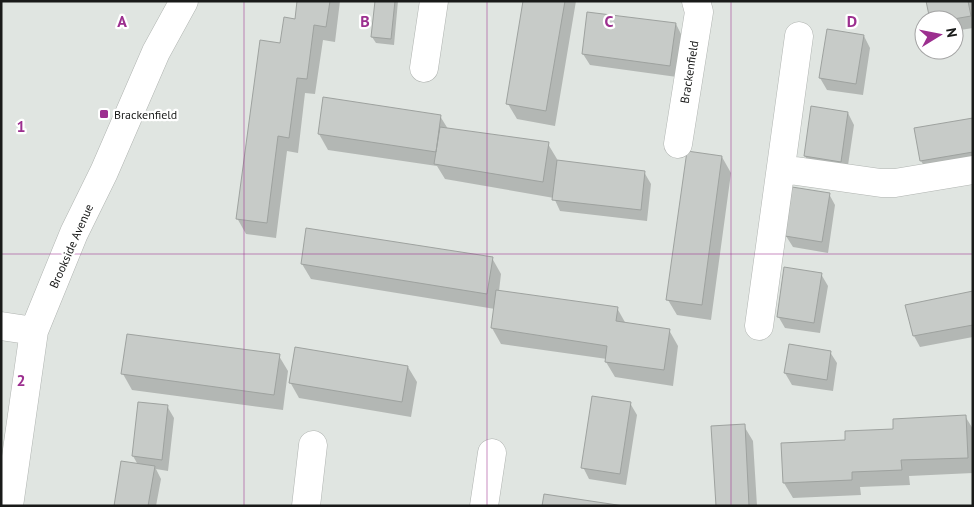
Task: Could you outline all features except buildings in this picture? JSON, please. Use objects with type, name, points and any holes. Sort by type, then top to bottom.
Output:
[{"type":"street","name":"Brookside Avenue","points":[[9,506],[34,331],[74,233],[104,172],[156,52],[184,1]]},
{"type":"street","points":[[424,68],[434,1]]},
{"type":"street","name":"Brackenfield","points":[[678,144],[699,12],[696,1]]},
{"type":"street","points":[[759,326],[800,36]]},
{"type":"street","points":[[782,169],[881,183],[894,183],[973,170]]},
{"type":"street","points":[[1,326],[34,331]]},
{"type":"street","points":[[306,506],[314,444]]},
{"type":"street","points":[[484,506],[492,453]]},
{"type":"place","name":"Brackenfield","points":[[104,114]]}]
